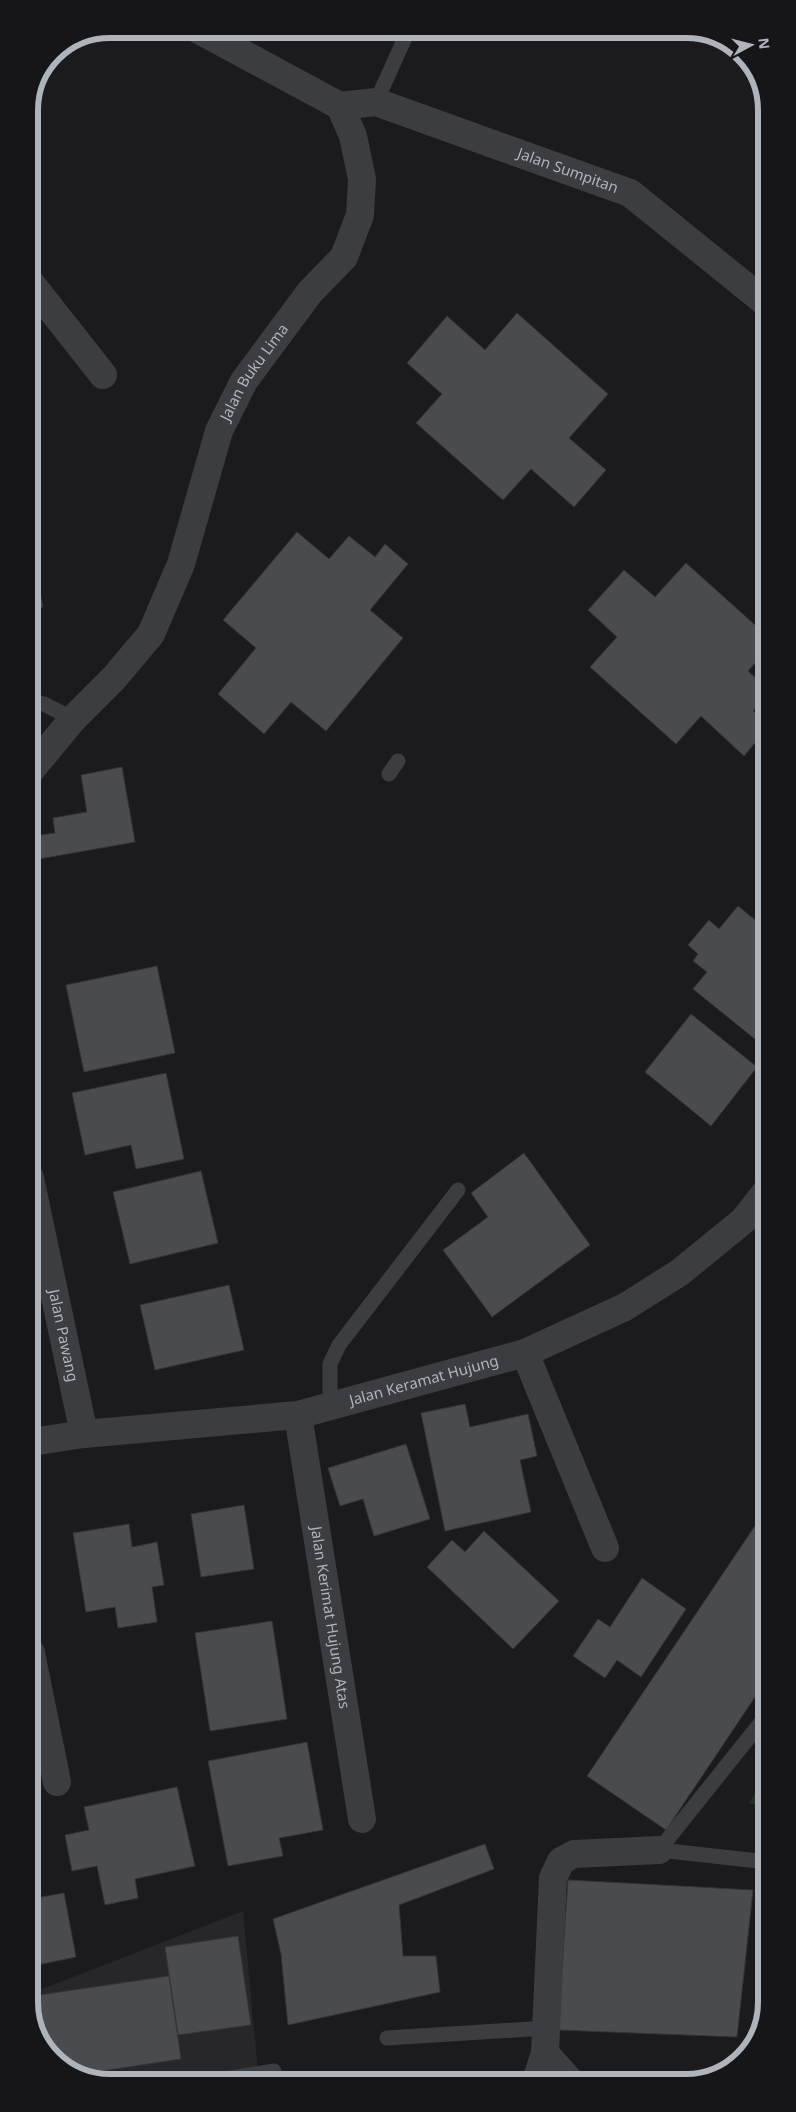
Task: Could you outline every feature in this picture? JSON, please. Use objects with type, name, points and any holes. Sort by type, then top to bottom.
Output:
[{"type":"street","points":[[213,38],[340,106]]},
{"type":"street","name":"Jalan Sumpitan","points":[[340,106],[376,102],[630,193],[758,296]]},
{"type":"street","name":"Jalan Buku Lima","points":[[38,761],[73,719],[114,678],[151,634],[181,564],[219,431],[244,381],[310,292],[344,257],[360,215],[362,179],[353,136],[340,106]]},
{"type":"street","points":[[38,292],[103,374]]},
{"type":"street","name":"Jalan Keramat Hujung","points":[[38,1441],[84,1434],[298,1415],[525,1353],[625,1307],[679,1273],[744,1220],[758,1202]]},
{"type":"street","name":"Jalan Pawang","points":[[38,1216],[84,1434]]},
{"type":"street","points":[[525,1353],[605,1548]]},
{"type":"street","name":"Jalan Kerimat Hujung Atas","points":[[298,1415],[362,1819]]},
{"type":"street","points":[[38,1689],[56,1782]]},
{"type":"street","points":[[538,2074],[545,2041],[553,1878],[561,1861],[574,1854],[659,1850]]},
{"type":"street","points":[[545,2041],[566,2074]]},
{"type":"lane","points":[[376,102],[404,38]]},
{"type":"lane","points":[[38,703],[73,719]]},
{"type":"lane","points":[[330,1406],[330,1364],[339,1345],[458,1190]]},
{"type":"lane","points":[[659,1850],[758,1726]]},
{"type":"lane","points":[[659,1850],[758,1861]]},
{"type":"lane","points":[[386,2038],[545,2041]]},
{"type":"lane","points":[[256,2074],[274,2071]]},
{"type":"shaded area","points":[[758,1790],[758,1804],[749,1803]]},
{"type":"shaded area","points":[[243,1911],[258,2074],[105,2074],[82,2069],[62,2057],[55,2050],[43,2030],[38,2012],[38,1991]]},
{"type":"building","points":[[517,313],[608,394],[569,438],[606,470],[574,507],[531,469],[503,500],[416,423],[442,394],[407,363],[447,316],[485,350]]},
{"type":"building","points":[[297,532],[329,559],[349,536],[375,557],[385,544],[408,564],[370,610],[403,638],[326,731],[291,702],[264,734],[218,694],[256,648],[223,620]]},
{"type":"building","points":[[686,563],[758,628],[758,660],[748,671],[758,680],[758,705],[753,711],[758,716],[758,739],[744,756],[701,716],[676,744],[590,667],[617,637],[588,610],[624,570],[655,597]]},
{"type":"building","points":[[38,584],[43,607],[38,608]]},
{"type":"building","points":[[122,767],[135,842],[39,859],[38,836],[55,833],[53,818],[87,812],[81,775]]},
{"type":"building","points":[[738,906],[758,922],[758,1042],[693,989],[707,972],[693,961],[698,954],[688,945],[709,920],[719,929]]},
{"type":"building","points":[[157,966],[175,1053],[84,1072],[66,985]]},
{"type":"building","points":[[691,1014],[757,1067],[711,1126],[645,1072]]},
{"type":"building","points":[[166,1073],[184,1159],[136,1169],[131,1145],[85,1155],[72,1093]]},
{"type":"building","points":[[524,1153],[590,1245],[492,1317],[443,1250],[488,1217],[471,1193]]},
{"type":"building","points":[[201,1171],[218,1243],[130,1264],[113,1192]]},
{"type":"building","points":[[229,1285],[244,1350],[155,1370],[140,1305]]},
{"type":"building","points":[[465,1404],[470,1427],[528,1414],[537,1456],[520,1460],[531,1512],[445,1531],[421,1413]]},
{"type":"building","points":[[406,1444],[430,1519],[374,1536],[363,1499],[340,1506],[328,1468]]},
{"type":"building","points":[[244,1505],[254,1569],[201,1577],[191,1514]]},
{"type":"building","points":[[758,1521],[758,1692],[666,1830],[587,1776]]},
{"type":"building","points":[[129,1524],[132,1547],[157,1542],[164,1585],[152,1587],[157,1622],[118,1628],[115,1607],[86,1612],[73,1533]]},
{"type":"building","points":[[484,1531],[559,1601],[513,1649],[427,1567],[452,1540],[465,1552]]},
{"type":"building","points":[[642,1578],[686,1609],[641,1677],[617,1660],[605,1678],[573,1656],[598,1619],[610,1627]]},
{"type":"building","points":[[272,1621],[287,1719],[210,1731],[195,1633]]},
{"type":"building","points":[[307,1742],[323,1830],[279,1838],[283,1856],[228,1866],[208,1761]]},
{"type":"building","points":[[177,1787],[195,1866],[135,1879],[138,1898],[105,1905],[97,1866],[72,1871],[65,1835],[89,1830],[84,1807]]},
{"type":"building","points":[[485,1844],[494,1869],[399,1905],[403,1956],[436,1956],[440,1992],[288,2025],[281,1954],[273,1919]]},
{"type":"building","points":[[568,1880],[753,1890],[737,2037],[558,2030]]},
{"type":"building","points":[[64,1893],[76,1957],[38,1965],[38,1898]]},
{"type":"building","points":[[238,1936],[251,2025],[178,2035],[165,1947]]},
{"type":"building","points":[[169,1976],[181,2059],[93,2072],[82,2069],[62,2057],[50,2042],[40,2021],[38,1995]]}]
